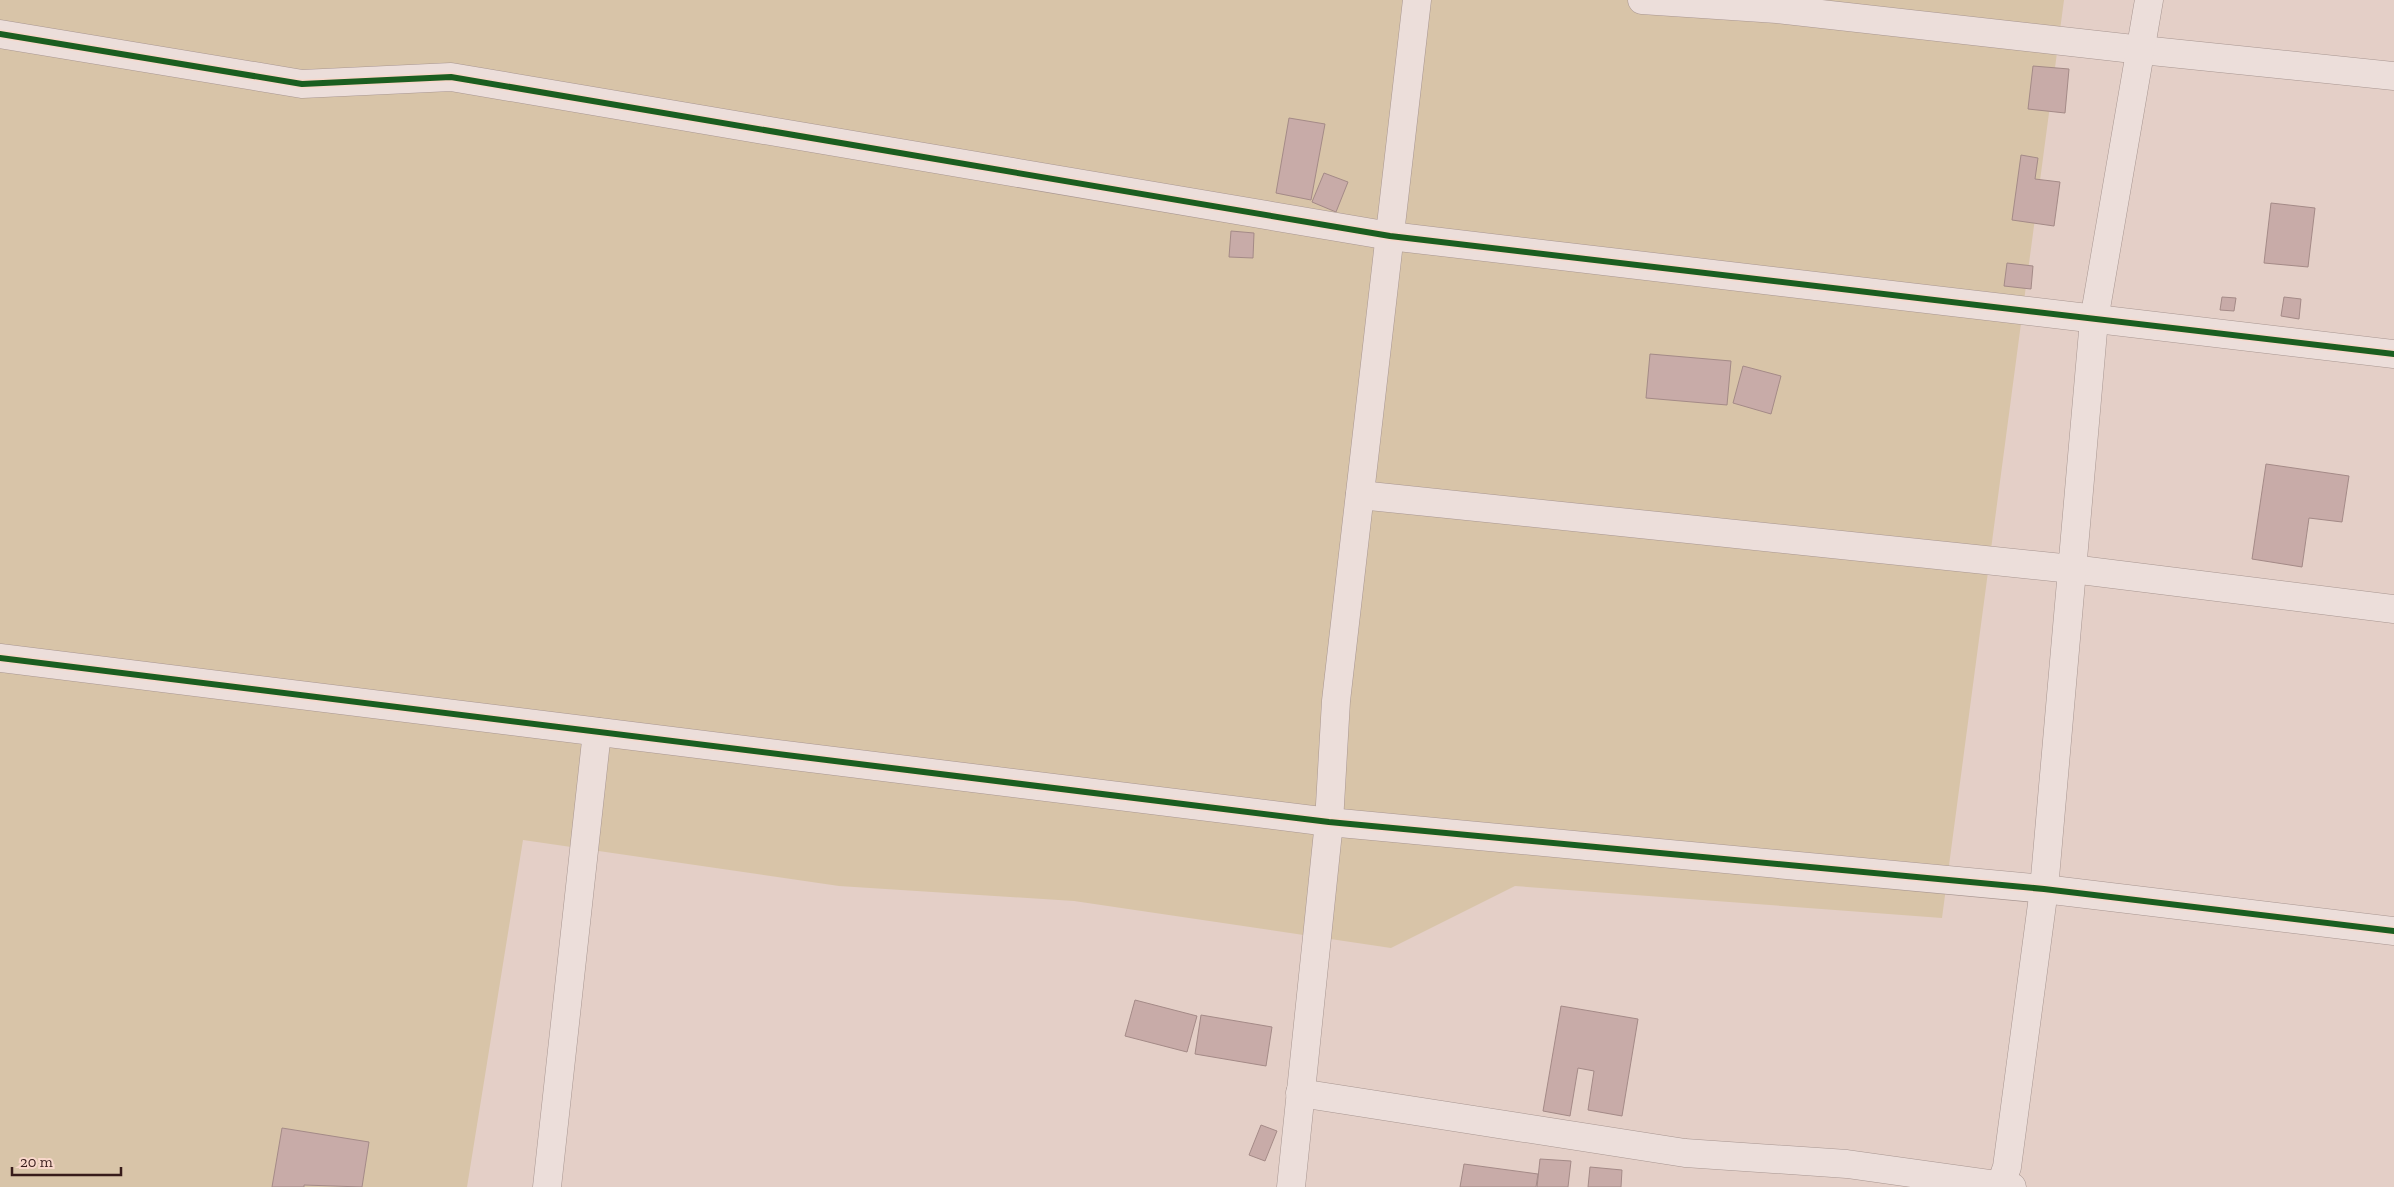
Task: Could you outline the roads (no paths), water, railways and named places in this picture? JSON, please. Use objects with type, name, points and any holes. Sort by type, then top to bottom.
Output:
[{"type":"street","points":[[1291,1187],[1329,822],[1336,701],[1417,0]]},
{"type":"street","points":[[1642,0],[1777,9],[2394,76]]},
{"type":"street","points":[[1300,1094],[1685,1153],[1847,1164],[2004,1187],[2044,889],[2094,320],[2142,50],[2149,0]]},
{"type":"street","points":[[0,34],[302,84],[451,77],[1390,236],[2394,354]]},
{"type":"street","points":[[1360,495],[2072,569],[2394,609]]},
{"type":"street","points":[[0,658],[1329,822],[2044,889],[2394,931]]},
{"type":"street","points":[[547,1187],[597,732]]}]
